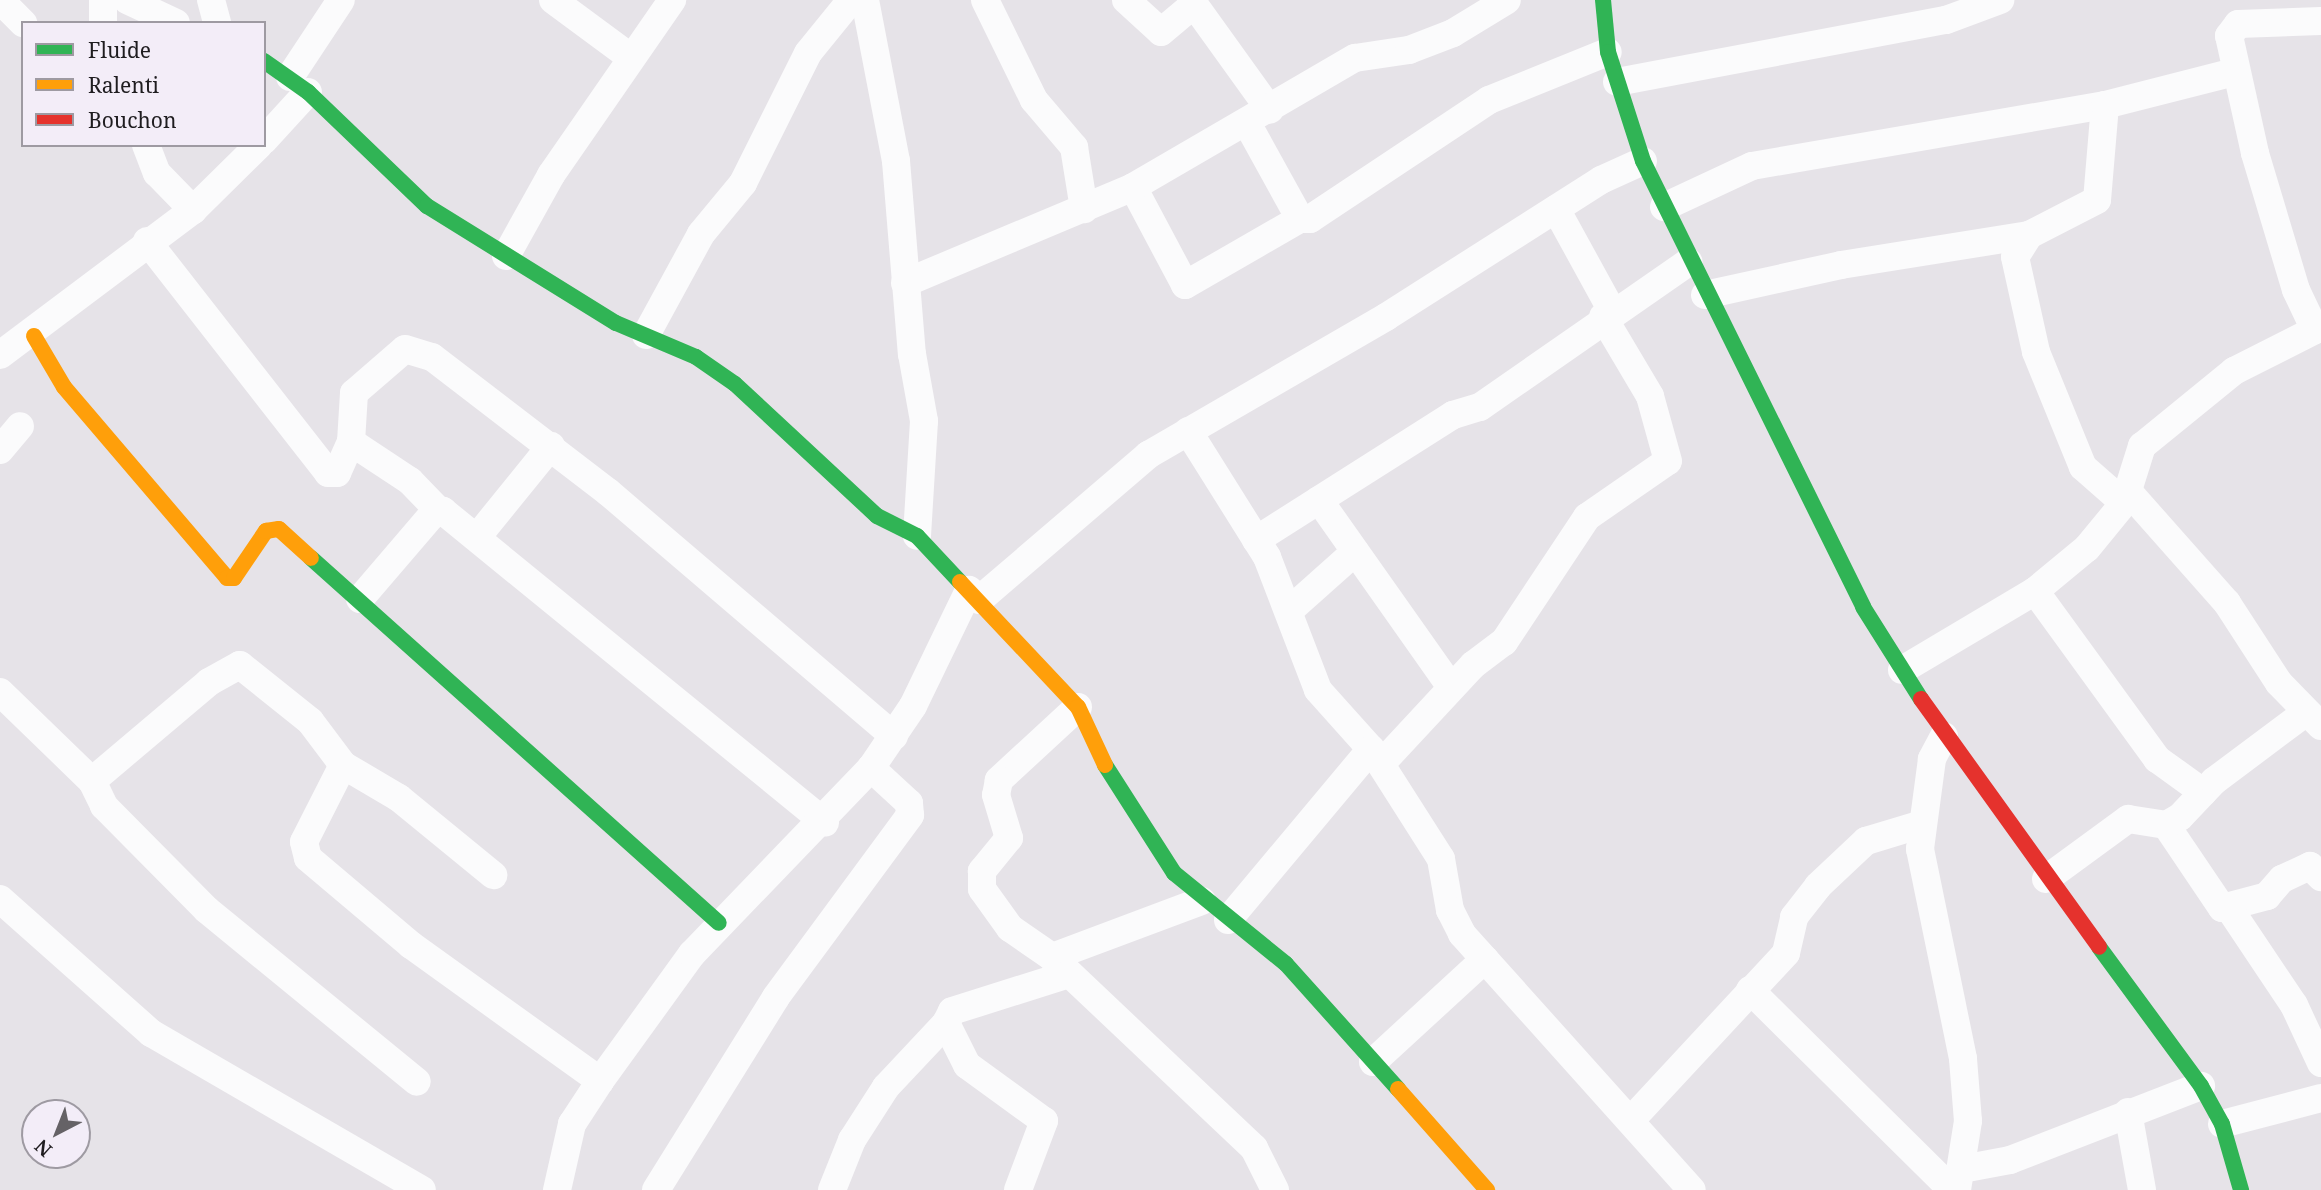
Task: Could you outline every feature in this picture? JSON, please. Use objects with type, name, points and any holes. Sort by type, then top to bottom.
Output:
[{"type":"street","points":[[0,0],[21,21]]},
{"type":"street","points":[[103,0],[103,21]]},
{"type":"street","points":[[127,0],[172,21]]},
{"type":"street","points":[[211,0],[216,21]]},
{"type":"street","points":[[266,137],[299,85],[341,0]]},
{"type":"street","points":[[553,0],[629,57]]},
{"type":"street","points":[[506,256],[629,57],[672,0]]},
{"type":"street","points":[[646,335],[701,234],[743,183],[808,53],[850,0]]},
{"type":"street","points":[[865,0],[896,161],[905,283],[924,421],[917,536]]},
{"type":"street","points":[[985,0],[1034,100],[1074,147],[1084,209]]},
{"type":"street","points":[[1126,0],[1161,32],[1191,3],[1258,116],[1300,219]]},
{"type":"street","points":[[905,283],[1133,187],[1355,58],[1409,50],[1453,33],[1507,0]]},
{"type":"street","points":[[1603,0],[1608,52],[1643,161],[1705,295],[1902,670],[1944,736],[2046,879],[2201,1086],[2222,1124],[2241,1190]]},
{"type":"street","points":[[1617,82],[1946,20],[2000,0]]},
{"type":"street","points":[[1902,670],[2035,591],[2087,548],[2126,496],[2142,446],[2234,371],[2318,329],[2296,290],[2234,72],[2229,36],[2238,24],[2321,21]]},
{"type":"street","points":[[1133,187],[1185,285],[1300,219],[1317,218],[1489,100],[1608,52]]},
{"type":"street","points":[[266,62],[299,85],[427,206],[506,256],[646,335],[665,339],[735,384],[877,516],[917,536],[1078,706],[1158,851],[1202,901],[1286,964],[1487,1190]]},
{"type":"street","points":[[1664,207],[1752,166],[2105,105],[2234,72]]},
{"type":"street","points":[[1705,295],[1841,265],[2029,235],[2097,200],[2105,105]]},
{"type":"street","points":[[147,147],[157,173],[193,210]]},
{"type":"street","points":[[0,355],[34,336],[147,241],[193,210],[257,147]]},
{"type":"street","points":[[557,1190],[572,1124],[600,1081],[719,923],[825,823],[871,768],[894,736],[974,595],[1148,455],[1556,209],[1643,161]]},
{"type":"street","points":[[1228,920],[1376,756],[1504,642],[1587,517],[1668,461],[1650,396],[1556,209]]},
{"type":"street","points":[[2029,235],[2015,257],[2036,352],[2083,467],[2126,496],[2227,603],[2313,720],[2203,792],[2166,825]]},
{"type":"street","points":[[147,241],[328,473],[337,473],[351,442],[354,393],[405,349],[432,356],[551,446],[894,736]]},
{"type":"street","points":[[1256,540],[1453,415],[1480,407],[1607,314],[1689,262]]},
{"type":"street","points":[[34,336],[64,387],[227,578],[234,578],[272,527],[360,599],[719,923]]},
{"type":"street","points":[[0,450],[20,426]]},
{"type":"street","points":[[1188,431],[1256,540],[1291,610],[1318,690],[1376,756],[1441,859],[1450,910],[1462,934],[1632,1119],[1692,1190]]},
{"type":"street","points":[[351,442],[410,481],[438,510],[478,536],[825,823]]},
{"type":"street","points":[[478,536],[551,446]]},
{"type":"street","points":[[1319,500],[1451,687]]},
{"type":"street","points":[[360,599],[438,510]]},
{"type":"street","points":[[1291,610],[1355,552]]},
{"type":"street","points":[[2035,591],[2157,759],[2203,792]]},
{"type":"street","points":[[92,780],[233,664],[310,721],[343,765],[399,798],[493,875]]},
{"type":"street","points":[[0,692],[92,780],[104,806],[207,910],[417,1082]]},
{"type":"street","points":[[1078,706],[999,780],[996,795],[1009,838],[982,871],[990,906],[1060,966],[1254,1148],[1275,1190]]},
{"type":"street","points":[[1944,736],[1932,759],[1922,824],[1925,885],[1963,1059],[1968,1121],[1957,1183]]},
{"type":"street","points":[[343,765],[304,842],[307,858],[411,946],[600,1081]]},
{"type":"street","points":[[656,1190],[776,997],[910,815],[909,803],[871,768]]},
{"type":"street","points":[[2046,879],[2128,819],[2166,825],[2217,902],[2231,911],[2294,1005],[2321,1063]]},
{"type":"street","points":[[1632,1119],[1786,953],[1794,918],[1843,860],[1888,830],[1922,824]]},
{"type":"street","points":[[2231,911],[2310,866],[2321,877]]},
{"type":"street","points":[[0,899],[151,1033],[422,1190]]},
{"type":"street","points":[[832,1190],[852,1140],[886,1087],[947,1023],[953,1012],[1202,901]]},
{"type":"street","points":[[1373,1062],[1485,959]]},
{"type":"street","points":[[1750,990],[1957,1183]]},
{"type":"street","points":[[947,1023],[967,1065],[1045,1121],[1018,1190]]},
{"type":"street","points":[[1957,1183],[2128,1112],[2201,1086]]},
{"type":"street","points":[[2222,1124],[2321,1098]]},
{"type":"street","points":[[2128,1112],[2142,1190]]},
{"type":"traffic: fast","points":[[1603,0],[1608,52],[1643,161],[1863,607],[1921,699]]},
{"type":"traffic: fast","points":[[266,62],[308,92],[427,206],[616,323],[696,357],[735,384],[877,516],[917,536],[960,582]]},
{"type":"traffic: fast","points":[[311,558],[719,923]]},
{"type":"traffic: fast","points":[[1105,765],[1174,873],[1286,964],[1398,1089]]},
{"type":"traffic: fast","points":[[2099,947],[2201,1086],[2222,1124],[2241,1190]]},
{"type":"traffic: slow","points":[[34,336],[64,387],[227,578],[234,578],[266,531],[279,529],[311,558]]},
{"type":"traffic: slow","points":[[960,582],[1078,707],[1105,765]]},
{"type":"traffic: slow","points":[[1398,1089],[1487,1190]]},
{"type":"traffic: jam","points":[[1921,699],[2099,947]]}]
